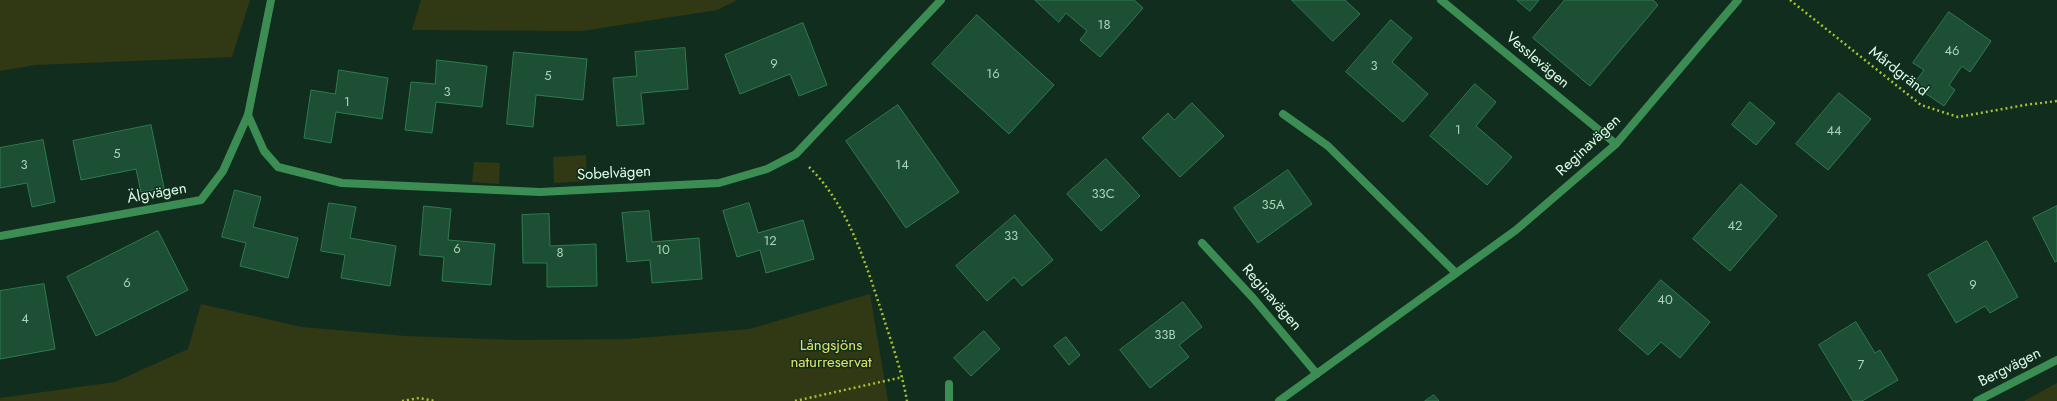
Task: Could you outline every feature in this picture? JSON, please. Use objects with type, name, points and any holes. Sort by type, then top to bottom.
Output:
[{"type":"street","name":"Älgvägen","points":[[0,236],[201,200],[223,171],[248,115],[272,0]]},
{"type":"street","name":"Sobelvägen","points":[[248,115],[264,151],[278,167],[342,183],[540,192],[719,183],[767,169],[796,154],[941,0]]},
{"type":"street","name":"Vesslevägen","points":[[1441,0],[1616,144]]},
{"type":"street","name":"Reginavägen","points":[[1279,401],[1516,230],[1616,144],[1738,0]]},
{"type":"street","points":[[1283,114],[1328,146],[1456,273]]},
{"type":"street","name":"Reginavägen","points":[[1202,243],[1253,298],[1317,374]]},
{"type":"street","name":"Bergvägen","points":[[1977,401],[2057,360]]},
{"type":"street","points":[[949,384],[949,401]]},
{"type":"path","name":"Mårdgränd","points":[[1790,0],[1921,105],[1958,117],[2025,105],[2057,102]]},
{"type":"path","points":[[796,154],[825,183],[862,251],[902,377],[907,401]]},
{"type":"path","points":[[796,401],[902,377]]},
{"type":"path","points":[[402,401],[420,398],[435,401]]},
{"type":"green space","points":[[0,0],[250,0],[232,57],[35,65],[0,71]]},
{"type":"green space","points":[[421,0],[737,0],[717,10],[582,31],[412,30]]},
{"type":"green space","points":[[586,155],[587,181],[554,183],[553,157]]},
{"type":"green space","points":[[474,162],[500,163],[499,184],[472,182]]},
{"type":"green space","name":"Långsjöns naturreservat","points":[[870,294],[888,401],[0,401],[0,398],[115,382],[188,349],[201,304],[302,327],[406,336],[517,340],[627,339],[749,329]]},
{"type":"green space","points":[[2057,383],[2057,401],[2024,401]]},
{"type":"building","points":[[1035,0],[1134,0],[1143,8],[1100,57],[1080,40],[1087,31],[1066,13],[1059,22]]},
{"type":"building","points":[[1292,0],[1345,0],[1360,14],[1333,41]]},
{"type":"building","points":[[1517,0],[1539,0],[1530,11]]},
{"type":"building","points":[[1565,0],[1653,0],[1658,5],[1590,86],[1533,38]]},
{"type":"building","points":[[1949,12],[1991,41],[1970,72],[1962,66],[1949,85],[1955,90],[1944,106],[1913,85],[1924,70],[1913,63]]},
{"type":"building","points":[[977,15],[1054,85],[1009,134],[932,64]]},
{"type":"building","points":[[1391,20],[1412,38],[1392,62],[1428,94],[1403,122],[1346,72]]},
{"type":"building","points":[[803,23],[827,85],[799,96],[790,74],[740,94],[725,55]]},
{"type":"building","points":[[685,48],[688,89],[641,93],[644,124],[617,126],[613,78],[637,76],[635,52]]},
{"type":"building","points":[[514,52],[587,59],[583,100],[536,95],[533,127],[507,124]]},
{"type":"building","points":[[437,60],[487,66],[482,107],[436,102],[432,133],[405,130],[411,82],[435,84]]},
{"type":"building","points":[[339,70],[388,78],[382,119],[336,112],[331,143],[304,138],[311,90],[335,94]]},
{"type":"building","points":[[1475,84],[1496,102],[1476,126],[1512,157],[1487,185],[1430,136]]},
{"type":"building","points":[[1839,93],[1871,119],[1828,170],[1796,144]]},
{"type":"building","points":[[1750,102],[1775,123],[1756,145],[1732,125]]},
{"type":"building","points":[[1192,103],[1224,136],[1180,177],[1142,138],[1168,113],[1174,120]]},
{"type":"building","points":[[898,105],[959,192],[906,228],[846,141]]},
{"type":"building","points":[[151,125],[164,188],[141,192],[136,169],[81,180],[73,141]]},
{"type":"building","points":[[43,140],[55,202],[32,207],[27,183],[0,188],[0,148]]},
{"type":"building","points":[[1106,159],[1140,196],[1101,231],[1067,194]]},
{"type":"building","points":[[1288,170],[1312,204],[1258,243],[1234,208]]},
{"type":"building","points":[[1741,184],[1777,216],[1730,271],[1693,239]]},
{"type":"building","points":[[235,190],[261,197],[253,227],[298,238],[288,278],[240,266],[246,243],[222,237]]},
{"type":"building","points":[[329,203],[356,207],[350,238],[396,246],[390,286],[341,278],[345,255],[321,251]]},
{"type":"building","points":[[749,203],[758,233],[803,220],[814,259],[766,273],[760,250],[737,257],[723,211]]},
{"type":"building","points":[[424,206],[451,209],[448,240],[495,244],[491,285],[442,281],[444,257],[420,255]]},
{"type":"building","points":[[2057,206],[2057,261],[2055,262],[2033,218]]},
{"type":"building","points":[[649,211],[652,242],[699,238],[702,279],[652,283],[650,260],[627,262],[622,213]]},
{"type":"building","points":[[549,214],[550,246],[596,244],[597,286],[547,287],[547,263],[523,263],[522,215]]},
{"type":"building","points":[[1015,215],[1053,260],[1022,286],[1014,277],[987,301],[956,266]]},
{"type":"building","points":[[158,231],[188,290],[96,336],[67,277]]},
{"type":"building","points":[[1987,241],[2018,297],[1990,313],[1985,306],[1956,323],[1928,275]]},
{"type":"building","points":[[1661,280],[1710,322],[1680,358],[1661,342],[1648,355],[1619,330]]},
{"type":"building","points":[[44,284],[55,349],[0,359],[0,291]]},
{"type":"building","points":[[1183,302],[1202,327],[1179,345],[1189,357],[1150,388],[1120,350]]},
{"type":"building","points":[[1856,322],[1875,353],[1880,350],[1898,380],[1862,401],[1853,401],[1819,345]]},
{"type":"building","points":[[984,331],[1000,349],[971,376],[954,358]]},
{"type":"building","points":[[1066,337],[1080,355],[1069,365],[1054,346]]},
{"type":"building","points":[[1434,395],[1439,401],[1425,401]]}]
